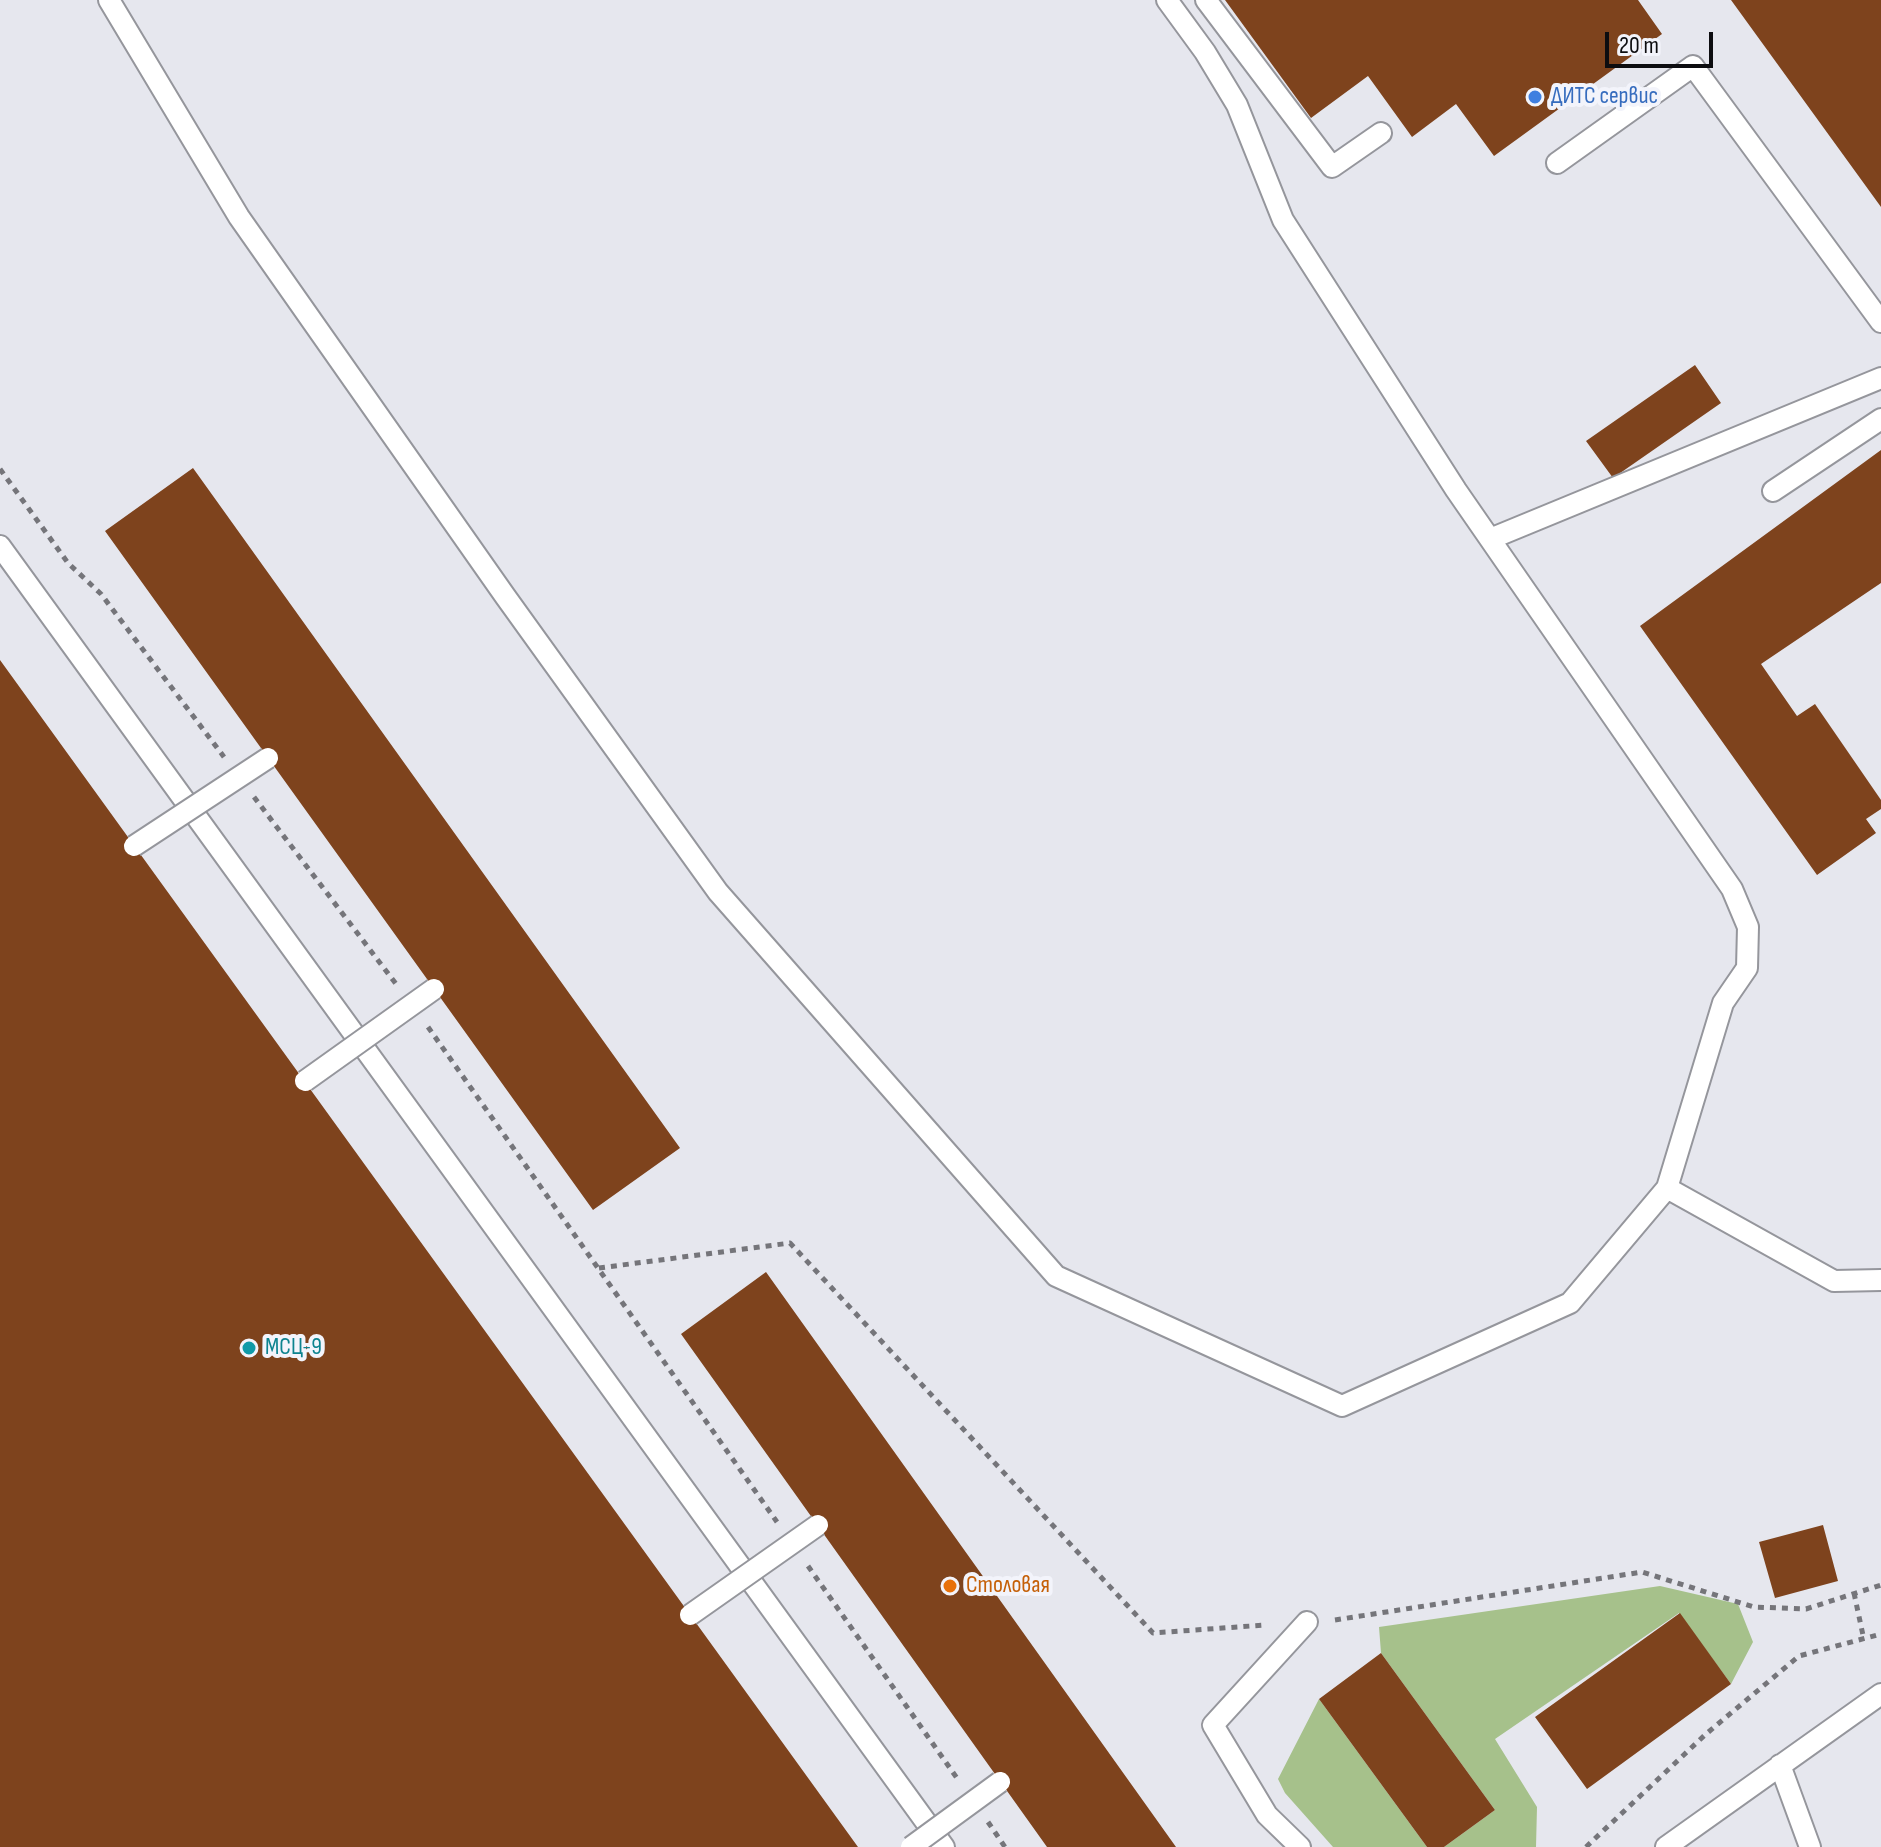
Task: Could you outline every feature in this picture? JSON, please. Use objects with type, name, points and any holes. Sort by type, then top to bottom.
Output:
[{"type":"lane","points":[[109,0],[239,217],[505,596],[718,892],[1056,1276],[1342,1406],[1570,1303],[1667,1188],[1723,1003],[1747,968],[1748,927],[1732,889],[1490,539],[1283,220],[1237,105],[1205,52],[1167,0]]},
{"type":"lane","points":[[1206,0],[1332,167],[1381,133]]},
{"type":"lane","points":[[1557,163],[1693,66],[1881,322]]},
{"type":"lane","points":[[1490,539],[1881,378]]},
{"type":"lane","points":[[1773,491],[1881,419]]},
{"type":"lane","points":[[0,546],[944,1847]]},
{"type":"lane","points":[[134,846],[268,758]]},
{"type":"lane","points":[[305,1081],[434,989]]},
{"type":"lane","points":[[1667,1188],[1834,1281],[1881,1280]]},
{"type":"lane","points":[[690,1615],[818,1525]]},
{"type":"lane","points":[[1300,1847],[1267,1815],[1213,1725],[1307,1622]]},
{"type":"lane","points":[[1666,1847],[1881,1694]]},
{"type":"lane","points":[[1780,1765],[1810,1847]]},
{"type":"lane","points":[[911,1847],[1000,1782]]},
{"type":"path","points":[[0,469],[68,563],[101,594],[226,759]]},
{"type":"path","points":[[254,797],[398,987]]},
{"type":"path","points":[[427,1025],[786,1534]]},
{"type":"path","points":[[598,1268],[790,1243],[1153,1633],[1352,1619],[1642,1572],[1754,1607],[1806,1609],[1881,1585]]},
{"type":"path","points":[[804,1560],[968,1793]]},
{"type":"path","points":[[1854,1593],[1864,1640]]},
{"type":"path","points":[[1586,1847],[1706,1734],[1799,1656],[1881,1634]]},
{"type":"path","points":[[986,1819],[1005,1847]]},
{"type":"green space","points":[[1660,1586],[1738,1604],[1753,1642],[1731,1684],[1679,1613],[1495,1739],[1537,1807],[1536,1847],[1444,1847],[1495,1810],[1381,1653],[1379,1627]]},
{"type":"green space","points":[[1319,1699],[1427,1847],[1333,1847],[1285,1793],[1278,1779]]},
{"type":"building","points":[[1225,0],[1638,0],[1662,34],[1494,156],[1456,104],[1412,137],[1368,76],[1311,118]]},
{"type":"building","points":[[1731,0],[1881,0],[1881,207]]},
{"type":"building","points":[[1695,365],[1721,403],[1613,478],[1586,441]]},
{"type":"building","points":[[1881,450],[1881,583],[1761,664],[1797,716],[1815,704],[1881,800],[1881,809],[1866,819],[1876,833],[1817,875],[1640,626]]},
{"type":"building","points":[[193,468],[680,1148],[593,1210],[105,531]]},
{"type":"building","name":"МСЦ-9","points":[[0,660],[858,1847],[0,1847]]},
{"type":"building","points":[[766,1272],[1176,1847],[1047,1847],[681,1334]]},
{"type":"building","points":[[1823,1525],[1838,1581],[1775,1598],[1759,1542]]},
{"type":"building","points":[[1680,1613],[1731,1684],[1587,1789],[1535,1717]]},
{"type":"building","points":[[1381,1653],[1495,1810],[1444,1847],[1427,1847],[1319,1699]]},
{"type":"place","name":"ДИТС сервис","points":[[1535,97]]},
{"type":"place","name":"МСЦ-9","points":[[249,1348]]},
{"type":"place","name":"Столовая","points":[[950,1586]]}]
